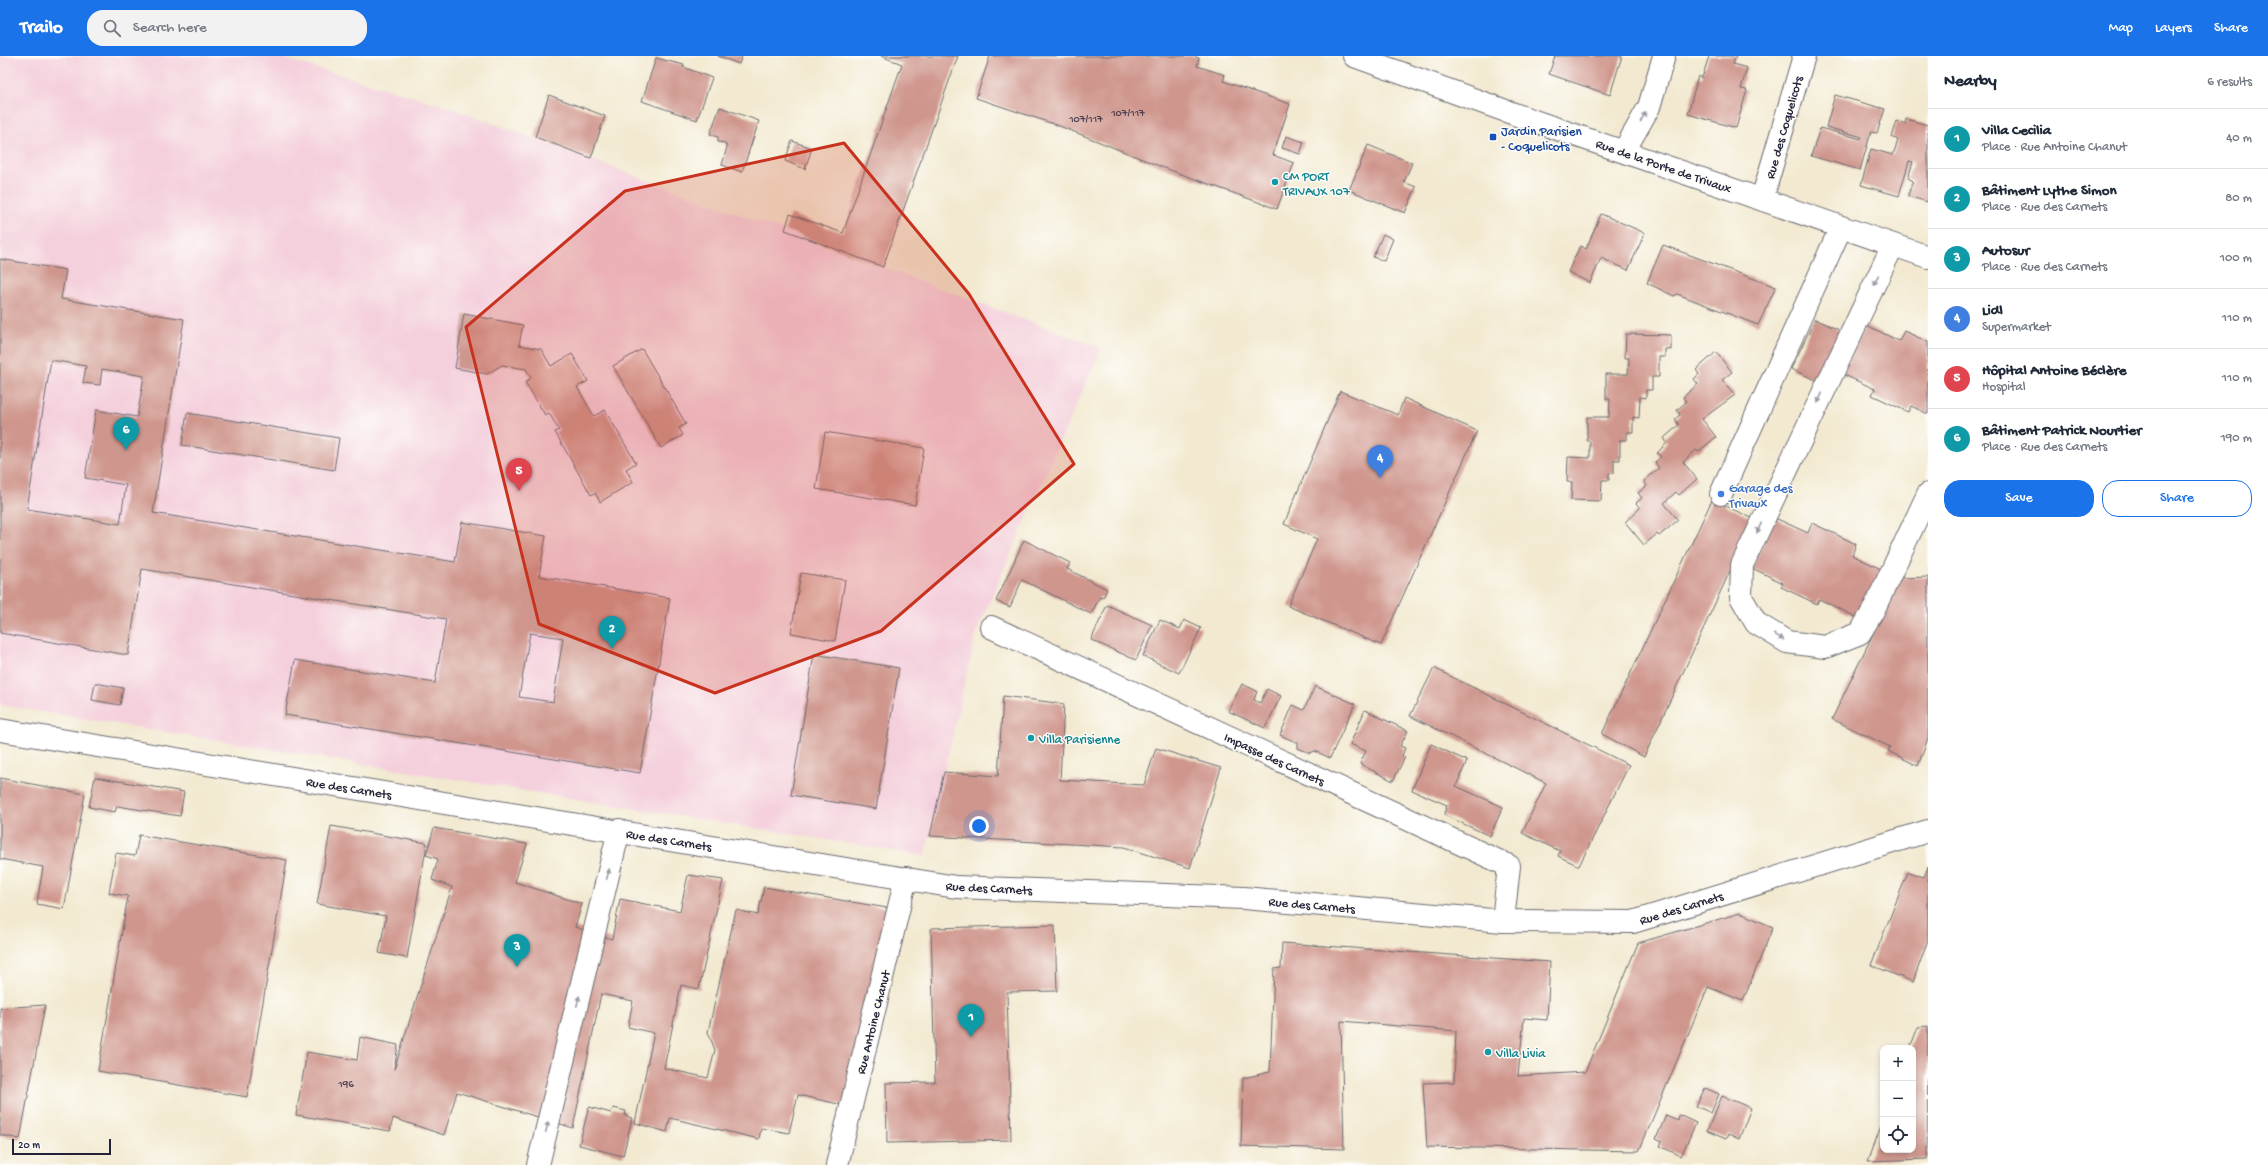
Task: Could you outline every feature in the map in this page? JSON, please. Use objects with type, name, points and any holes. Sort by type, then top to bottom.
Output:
[{"type":"street","name":"Rue de la Porte de Trivaux","points":[[1354,56],[1624,152],[1928,257]]},
{"type":"street","points":[[1624,152],[1649,107],[1664,56]]},
{"type":"street","name":"Rue des Coquelicots","points":[[1762,199],[1804,56]]},
{"type":"street","points":[[1721,494],[1841,227]]},
{"type":"street","points":[[1893,245],[1742,565],[1741,597],[1756,623],[1787,642],[1825,647],[1860,633],[1873,611],[1928,494]]},
{"type":"street","name":"Impasse des Carnets","points":[[991,627],[1509,866],[1503,921]]},
{"type":"street","name":"Rue des Carnets","points":[[0,730],[619,830],[956,887],[1244,898],[1503,921],[1633,922],[1928,832]]},
{"type":"street","points":[[538,1165],[619,830]]},
{"type":"street","name":"Rue Antoine Chanut","points":[[837,1165],[906,878]]},
{"type":"highlighted area","points":[[844,143],[969,294],[1074,464],[881,631],[715,693],[539,624],[466,327],[625,191]]},
{"type":"shaded area","points":[[0,56],[275,56],[446,106],[1101,348],[976,633],[925,856],[0,705]]},
{"type":"building","points":[[718,56],[742,56],[739,64]]},
{"type":"building","points":[[881,56],[958,56],[883,267],[785,230],[790,214],[843,233],[902,64]]},
{"type":"building","points":[[990,56],[1193,56],[1199,58],[1197,66],[1225,75],[1223,81],[1290,104],[1273,155],[1294,163],[1277,209],[1162,167],[1057,125],[976,98]]},
{"type":"building","points":[[1555,56],[1622,56],[1610,95],[1549,74]]},
{"type":"building","points":[[1709,56],[1736,56],[1733,64],[1747,68],[1741,89],[1747,90],[1736,128],[1688,114],[1698,76],[1702,78]]},
{"type":"building","points":[[656,58],[684,65],[683,67],[712,78],[697,120],[642,101]]},
{"type":"building","points":[[549,95],[605,116],[591,158],[535,137]]},
{"type":"building","points":[[1835,95],[1885,109],[1877,133],[1871,132],[1860,170],[1811,156],[1820,128],[1861,139],[1862,137],[1826,127]]},
{"type":"building","points":[[720,107],[759,121],[742,172],[722,165],[727,147],[725,143],[718,142],[718,137],[710,134]]},
{"type":"building","points":[[1906,119],[1928,125],[1928,202],[1908,196],[1913,181],[1908,178],[1913,162],[1909,161],[1899,196],[1861,185],[1871,149],[1893,155],[1898,140],[1892,137],[1897,121],[1905,124]]},
{"type":"building","points":[[1286,136],[1304,142],[1300,154],[1282,148]]},
{"type":"building","points":[[792,141],[812,148],[805,169],[785,161]]},
{"type":"building","points":[[1368,145],[1412,163],[1404,182],[1416,187],[1405,213],[1349,190]]},
{"type":"building","points":[[1601,214],[1645,233],[1628,270],[1601,258],[1590,283],[1568,272],[1580,246],[1586,249]]},
{"type":"building","points":[[1383,234],[1393,239],[1384,261],[1373,257]]},
{"type":"building","points":[[1663,245],[1776,287],[1758,325],[1677,294],[1674,296],[1647,283]]},
{"type":"building","points":[[0,259],[66,270],[61,299],[184,319],[153,513],[455,562],[462,522],[546,536],[539,576],[670,598],[640,773],[285,715],[295,660],[435,683],[446,619],[142,569],[128,655],[0,633]],"holes":[[[51,360],[86,366],[83,383],[100,385],[102,369],[144,376],[137,417],[96,410],[85,478],[126,485],[120,524],[27,509]],[[530,633],[563,638],[553,702],[519,697]]]},
{"type":"building","points":[[464,314],[523,325],[519,345],[541,349],[551,366],[572,354],[588,381],[577,387],[594,416],[605,410],[636,463],[626,469],[633,482],[600,502],[595,493],[591,495],[555,432],[559,430],[549,413],[545,415],[525,382],[531,378],[526,369],[502,365],[487,374],[455,368]]},
{"type":"building","points":[[1815,319],[1841,331],[1818,381],[1791,369]]},
{"type":"building","points":[[1866,325],[1899,341],[1904,331],[1928,342],[1928,414],[1911,406],[1908,412],[1872,395],[1875,389],[1842,374]]},
{"type":"building","points":[[1626,334],[1671,335],[1671,350],[1665,349],[1665,357],[1659,357],[1659,377],[1652,377],[1652,390],[1646,390],[1646,398],[1640,397],[1639,418],[1633,417],[1633,432],[1627,432],[1627,440],[1620,440],[1620,460],[1614,460],[1614,473],[1609,473],[1609,480],[1602,480],[1601,501],[1571,500],[1572,482],[1567,482],[1568,457],[1590,458],[1590,441],[1587,441],[1587,417],[1609,417],[1610,399],[1606,399],[1606,374],[1628,374],[1629,358],[1625,358]]},
{"type":"building","points":[[642,349],[686,424],[679,428],[683,435],[661,448],[613,366]]},
{"type":"building","points":[[1716,352],[1732,372],[1722,380],[1735,395],[1702,419],[1716,437],[1698,452],[1696,450],[1683,462],[1697,479],[1679,495],[1676,492],[1664,503],[1678,520],[1659,536],[1657,534],[1644,545],[1625,522],[1640,508],[1636,503],[1642,498],[1638,493],[1647,486],[1644,481],[1659,468],[1655,462],[1661,457],[1657,453],[1667,443],[1664,438],[1679,425],[1675,419],[1680,415],[1677,410],[1686,402],[1683,397],[1698,384],[1694,379],[1699,374],[1696,370]]},
{"type":"building","points":[[1340,391],[1398,415],[1404,398],[1477,431],[1381,645],[1288,606],[1317,539],[1284,524]]},
{"type":"building","points":[[187,413],[339,438],[334,470],[182,445]]},
{"type":"building","points":[[825,432],[924,448],[915,505],[816,489]]},
{"type":"building","points":[[1712,500],[1754,519],[1644,757],[1602,734]]},
{"type":"building","points":[[1775,518],[1808,533],[1812,523],[1856,544],[1852,555],[1883,570],[1860,619],[1819,599],[1817,604],[1781,587],[1783,583],[1752,568]]},
{"type":"building","points":[[1024,540],[1070,563],[1067,569],[1107,589],[1103,598],[1100,597],[1091,614],[1022,580],[1010,607],[996,601]]},
{"type":"building","points":[[801,573],[845,580],[835,641],[791,633]]},
{"type":"building","points":[[1928,577],[1928,738],[1918,766],[1888,751],[1890,747],[1832,719],[1900,578]]},
{"type":"building","points":[[1107,605],[1152,625],[1136,660],[1091,640]]},
{"type":"building","points":[[1160,620],[1180,629],[1184,620],[1201,628],[1179,673],[1143,656]]},
{"type":"building","points":[[814,654],[899,668],[876,809],[791,795]]},
{"type":"building","points":[[1434,668],[1629,765],[1579,866],[1558,856],[1560,851],[1522,833],[1546,783],[1410,716]]},
{"type":"building","points":[[95,683],[123,688],[120,705],[92,700]]},
{"type":"building","points":[[1242,684],[1257,691],[1254,700],[1260,703],[1267,689],[1281,696],[1265,728],[1228,711]]},
{"type":"building","points":[[1315,686],[1355,704],[1330,758],[1315,751],[1310,753],[1298,748],[1298,743],[1280,735],[1293,705],[1304,710]]},
{"type":"building","name":"Villa Parisienne","points":[[1003,696],[1064,704],[1060,780],[1144,785],[1156,748],[1221,768],[1190,868],[1124,847],[930,836],[944,772],[998,776]]},
{"type":"building","points":[[1365,710],[1408,731],[1400,746],[1405,748],[1402,756],[1405,757],[1393,781],[1360,764],[1366,751],[1350,744]]},
{"type":"building","points":[[1431,744],[1467,761],[1456,786],[1503,807],[1490,836],[1444,815],[1447,805],[1412,790]]},
{"type":"building","points":[[95,777],[184,792],[180,816],[117,806],[115,812],[89,807]]},
{"type":"building","points":[[0,778],[85,794],[64,909],[37,904],[43,867],[0,859]]},
{"type":"building","points":[[331,826],[427,843],[407,958],[379,953],[386,916],[317,904]]},
{"type":"building","points":[[434,828],[527,844],[515,882],[582,904],[575,927],[612,939],[620,899],[680,911],[688,875],[723,880],[699,989],[681,985],[664,1068],[708,1078],[715,1050],[708,1032],[736,910],[758,915],[764,887],[893,909],[843,1105],[798,1095],[789,1133],[761,1128],[759,1139],[670,1118],[667,1132],[635,1123],[654,1033],[628,1027],[633,1001],[601,994],[573,1128],[457,1092],[444,1135],[393,1118],[390,1131],[296,1115],[307,1052],[357,1060],[360,1037],[398,1045],[394,1070],[452,887],[432,880],[438,859],[426,855]]},
{"type":"building","points":[[139,835],[287,860],[247,1097],[98,1071],[128,896],[109,893],[116,853],[135,856]]},
{"type":"building","points":[[1928,867],[1928,940],[1913,982],[1871,965],[1908,872],[1924,877]]},
{"type":"building","points":[[1740,913],[1773,927],[1743,1001],[1708,987],[1639,1151],[1427,1147],[1423,1083],[1454,1082],[1456,1031],[1341,1021],[1344,1149],[1241,1146],[1243,1078],[1270,1072],[1274,969],[1281,968],[1282,943],[1550,962],[1547,1020],[1524,1018],[1518,1076],[1585,1072],[1638,943]]},
{"type":"building","points":[[1055,925],[1057,991],[1007,992],[1011,1140],[887,1143],[886,1083],[935,1082],[931,928]]},
{"type":"building","points":[[45,1005],[20,1139],[0,1135],[0,1008]]},
{"type":"building","points":[[1928,1026],[1927,1159],[1868,1161],[1880,1129],[1880,1153],[1916,1153],[1916,1045],[1911,1045],[1918,1027]]},
{"type":"building","points":[[1705,1088],[1719,1094],[1711,1113],[1696,1106]]},
{"type":"building","points":[[1722,1096],[1751,1108],[1739,1139],[1728,1134],[1726,1139],[1707,1131]]},
{"type":"building","points":[[589,1107],[611,1113],[613,1108],[626,1111],[625,1116],[632,1118],[623,1156],[579,1145]]},
{"type":"building","points":[[1666,1115],[1678,1120],[1679,1115],[1696,1123],[1681,1156],[1660,1146],[1662,1142],[1656,1139]]},
{"type":"place","name":"Jardin Parisien - Coquelicots","points":[[1493,137]]},
{"type":"place","name":"CM PORT TRIVAUX 107","points":[[1275,182]]},
{"type":"place","name":"Bâtiment Patrick Nourtier","points":[[126,450]]},
{"type":"place","name":"Lidl","points":[[1380,478]]},
{"type":"place","name":"Hôpital Antoine Béclère","points":[[519,491]]},
{"type":"place","name":"Garage des Trivaux","points":[[1721,494]]},
{"type":"place","name":"Bâtiment Lythe Simon","points":[[612,649]]},
{"type":"place","name":"Villa Parisienne","points":[[1031,738]]},
{"type":"place","name":"Autosur","points":[[517,967]]},
{"type":"place","name":"Villa Cecilia","points":[[971,1037]]},
{"type":"place","name":"Villa Livia","points":[[1488,1052]]}]
